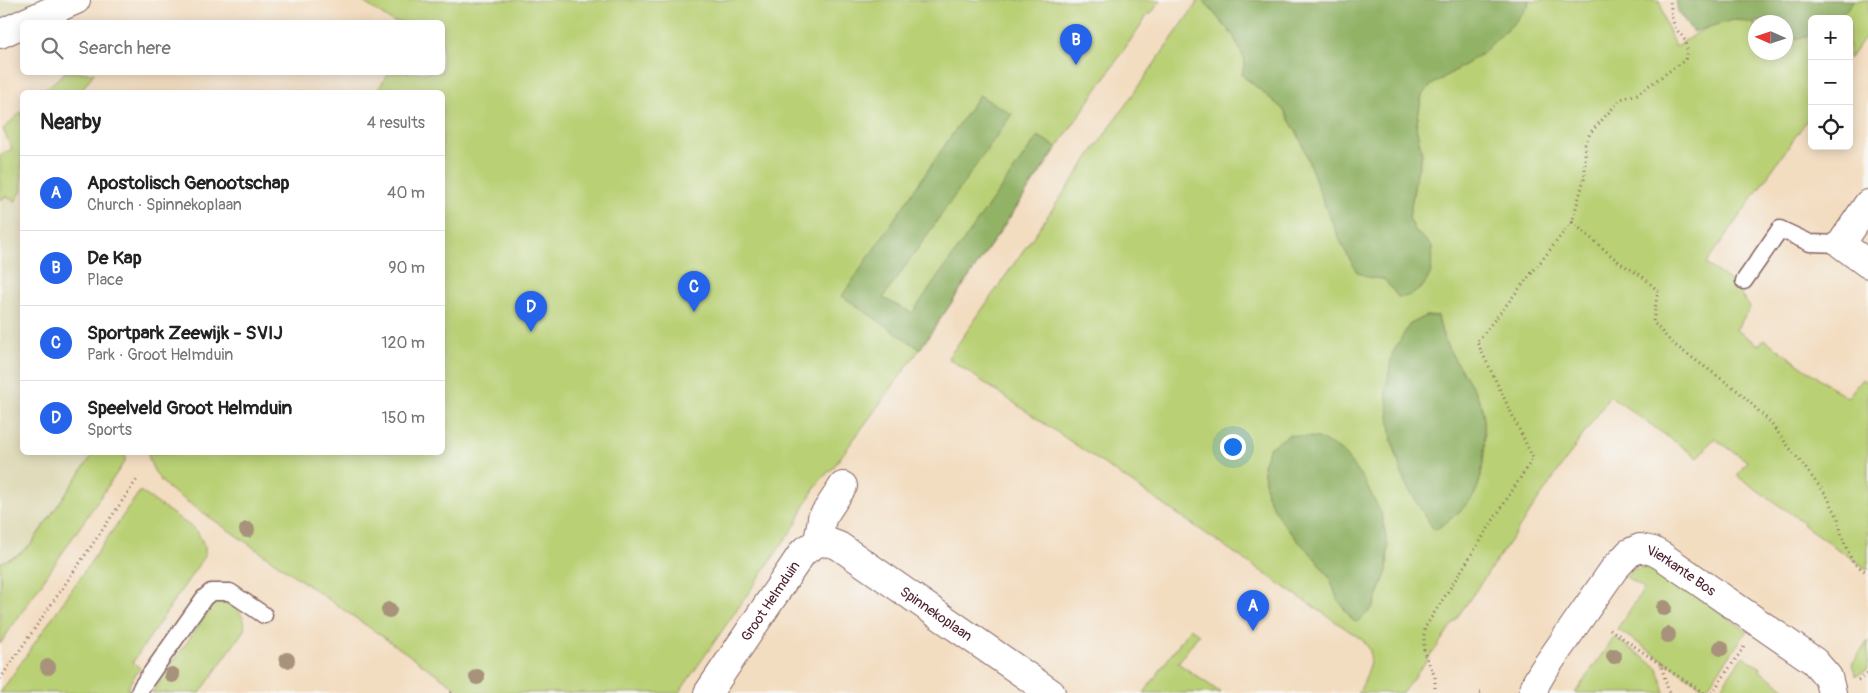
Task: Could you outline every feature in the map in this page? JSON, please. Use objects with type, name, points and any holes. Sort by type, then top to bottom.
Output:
[{"type":"street","points":[[31,20],[76,0]]},
{"type":"street","points":[[0,34],[20,25]]},
{"type":"street","points":[[1868,204],[1841,244],[1868,264]]},
{"type":"street","points":[[818,542],[822,518],[843,486]]},
{"type":"street","name":"Groot Helmduin","points":[[708,693],[803,552],[818,542]]},
{"type":"street","name":"Spinnekoplaan","points":[[818,542],[839,546],[1051,693]]},
{"type":"street","name":"Vierkante Bos","points":[[1533,693],[1543,671],[1614,569],[1629,553],[1640,548],[1653,551],[1662,556],[1814,661],[1828,677],[1832,693]]},
{"type":"lane","points":[[1744,281],[1780,229],[1810,243],[1841,244]]},
{"type":"lane","points":[[139,693],[204,598],[211,592],[230,592],[264,615]]},
{"type":"path","points":[[1435,693],[1435,677],[1424,652],[1424,629],[1533,458],[1477,342],[1572,222],[1585,176],[1585,145],[1590,133],[1621,99],[1638,94],[1685,60],[1687,51],[1685,38],[1674,24],[1670,0]]},
{"type":"path","points":[[1572,222],[1620,263],[1642,276],[1658,291],[1653,322],[1664,336],[1738,391],[1768,420],[1827,496],[1838,518],[1842,537],[1853,563],[1868,573]]},
{"type":"path","points":[[0,679],[138,478]]},
{"type":"path","points":[[1585,612],[1704,693]]},
{"type":"path","points":[[1712,693],[1759,623]]},
{"type":"path","points":[[1661,665],[1668,693]]},
{"type":"shaded area","points":[[0,0],[53,0],[0,24]]},
{"type":"shaded area","points":[[6,196],[16,201],[20,207],[20,455],[93,455],[31,544],[19,554],[0,563],[0,200]]},
{"type":"green space","points":[[360,0],[1161,0],[1151,14],[1149,13],[920,349],[832,469],[820,480],[796,524],[679,693],[464,693],[169,489],[155,473],[149,455],[445,455],[445,90],[377,90],[388,75],[445,75],[445,20],[390,20]]},
{"type":"green space","points":[[1199,0],[1203,0],[1234,37],[1245,60],[1242,75],[1283,109],[1301,140],[1323,201],[1343,247],[1357,271],[1371,278],[1384,279],[1398,297],[1422,288],[1430,271],[1432,246],[1416,232],[1409,218],[1422,155],[1416,127],[1422,95],[1430,86],[1480,55],[1514,23],[1528,6],[1529,0],[1660,0],[1664,19],[1675,47],[1713,25],[1734,20],[1748,22],[1748,60],[1793,60],[1793,39],[1808,37],[1808,119],[1706,264],[1733,283],[1750,308],[1736,330],[1759,345],[1764,339],[1847,398],[1862,379],[1868,383],[1868,570],[1737,476],[1747,461],[1714,438],[1698,458],[1610,396],[1434,651],[1402,693],[1358,693],[1370,661],[1370,651],[1364,641],[948,358]],"holes":[[[1426,316],[1438,316],[1447,346],[1480,401],[1484,417],[1484,452],[1481,476],[1474,495],[1456,514],[1434,530],[1405,483],[1392,441],[1409,325]],[[1270,447],[1388,546],[1387,571],[1373,608],[1353,621],[1337,598],[1330,578],[1314,557],[1298,541],[1267,495],[1263,465]]]},
{"type":"green space","points":[[1203,0],[1529,0],[1528,6],[1514,23],[1480,55],[1430,86],[1422,95],[1416,127],[1422,154],[1409,218],[1416,232],[1432,246],[1431,271],[1426,282],[1419,290],[1404,297],[1398,297],[1384,279],[1371,278],[1357,272],[1343,247],[1323,201],[1301,140],[1283,109],[1242,75],[1245,60],[1234,37]]},
{"type":"green space","points":[[1676,0],[1854,0],[1841,15],[1808,15],[1808,36],[1793,39],[1793,15],[1748,15],[1748,22],[1735,19],[1693,32],[1678,12]]},
{"type":"green space","points":[[1854,0],[1868,0],[1868,33],[1853,54],[1853,15],[1842,15]]},
{"type":"green space","points":[[62,75],[93,75],[81,90],[45,90]]},
{"type":"green space","points":[[979,95],[1012,114],[883,298],[912,313],[1038,136],[1057,147],[920,349],[842,296]]},
{"type":"green space","points":[[20,113],[20,194],[15,202],[6,196],[0,200],[0,155],[12,149],[3,129]]},
{"type":"green space","points":[[1426,316],[1438,316],[1447,346],[1473,387],[1480,401],[1484,417],[1483,465],[1478,487],[1474,495],[1456,514],[1434,530],[1405,483],[1392,441],[1386,390],[1392,354],[1409,325]]},
{"type":"green space","points":[[1289,435],[1318,438],[1342,451],[1364,480],[1381,513],[1388,546],[1387,571],[1373,608],[1357,622],[1353,621],[1337,598],[1330,578],[1279,518],[1267,495],[1263,465],[1270,447]]},
{"type":"green space","points":[[93,455],[125,455],[125,461],[0,644],[0,563],[19,554],[31,544]]},
{"type":"green space","points":[[140,491],[197,531],[205,547],[205,555],[133,662],[140,668],[130,683],[127,693],[0,693]]},
{"type":"green space","points":[[1643,567],[1654,568],[1659,571],[1747,631],[1706,689],[1617,629],[1644,589],[1625,576],[1632,570]]},
{"type":"green space","points":[[218,602],[229,604],[238,610],[244,619],[244,630],[200,693],[152,693],[212,606]]},
{"type":"green space","points":[[1190,628],[1199,634],[1178,663],[1221,693],[1144,693]]},
{"type":"green space","points":[[1614,637],[1658,668],[1665,693],[1575,693]]},
{"type":"green space","points":[[1868,641],[1868,669],[1856,676],[1852,664]]},
{"type":"green space","points":[[1743,656],[1761,668],[1760,671],[1792,693],[1717,693]]},
{"type":"place","name":"De Kap","points":[[1076,65]]},
{"type":"place","name":"Sportpark Zeewijk - SVIJ","points":[[694,312]]},
{"type":"place","name":"Speelveld Groot Helmduin","points":[[531,332]]},
{"type":"place","name":"Apostolisch Genootschap","points":[[1253,631]]}]
